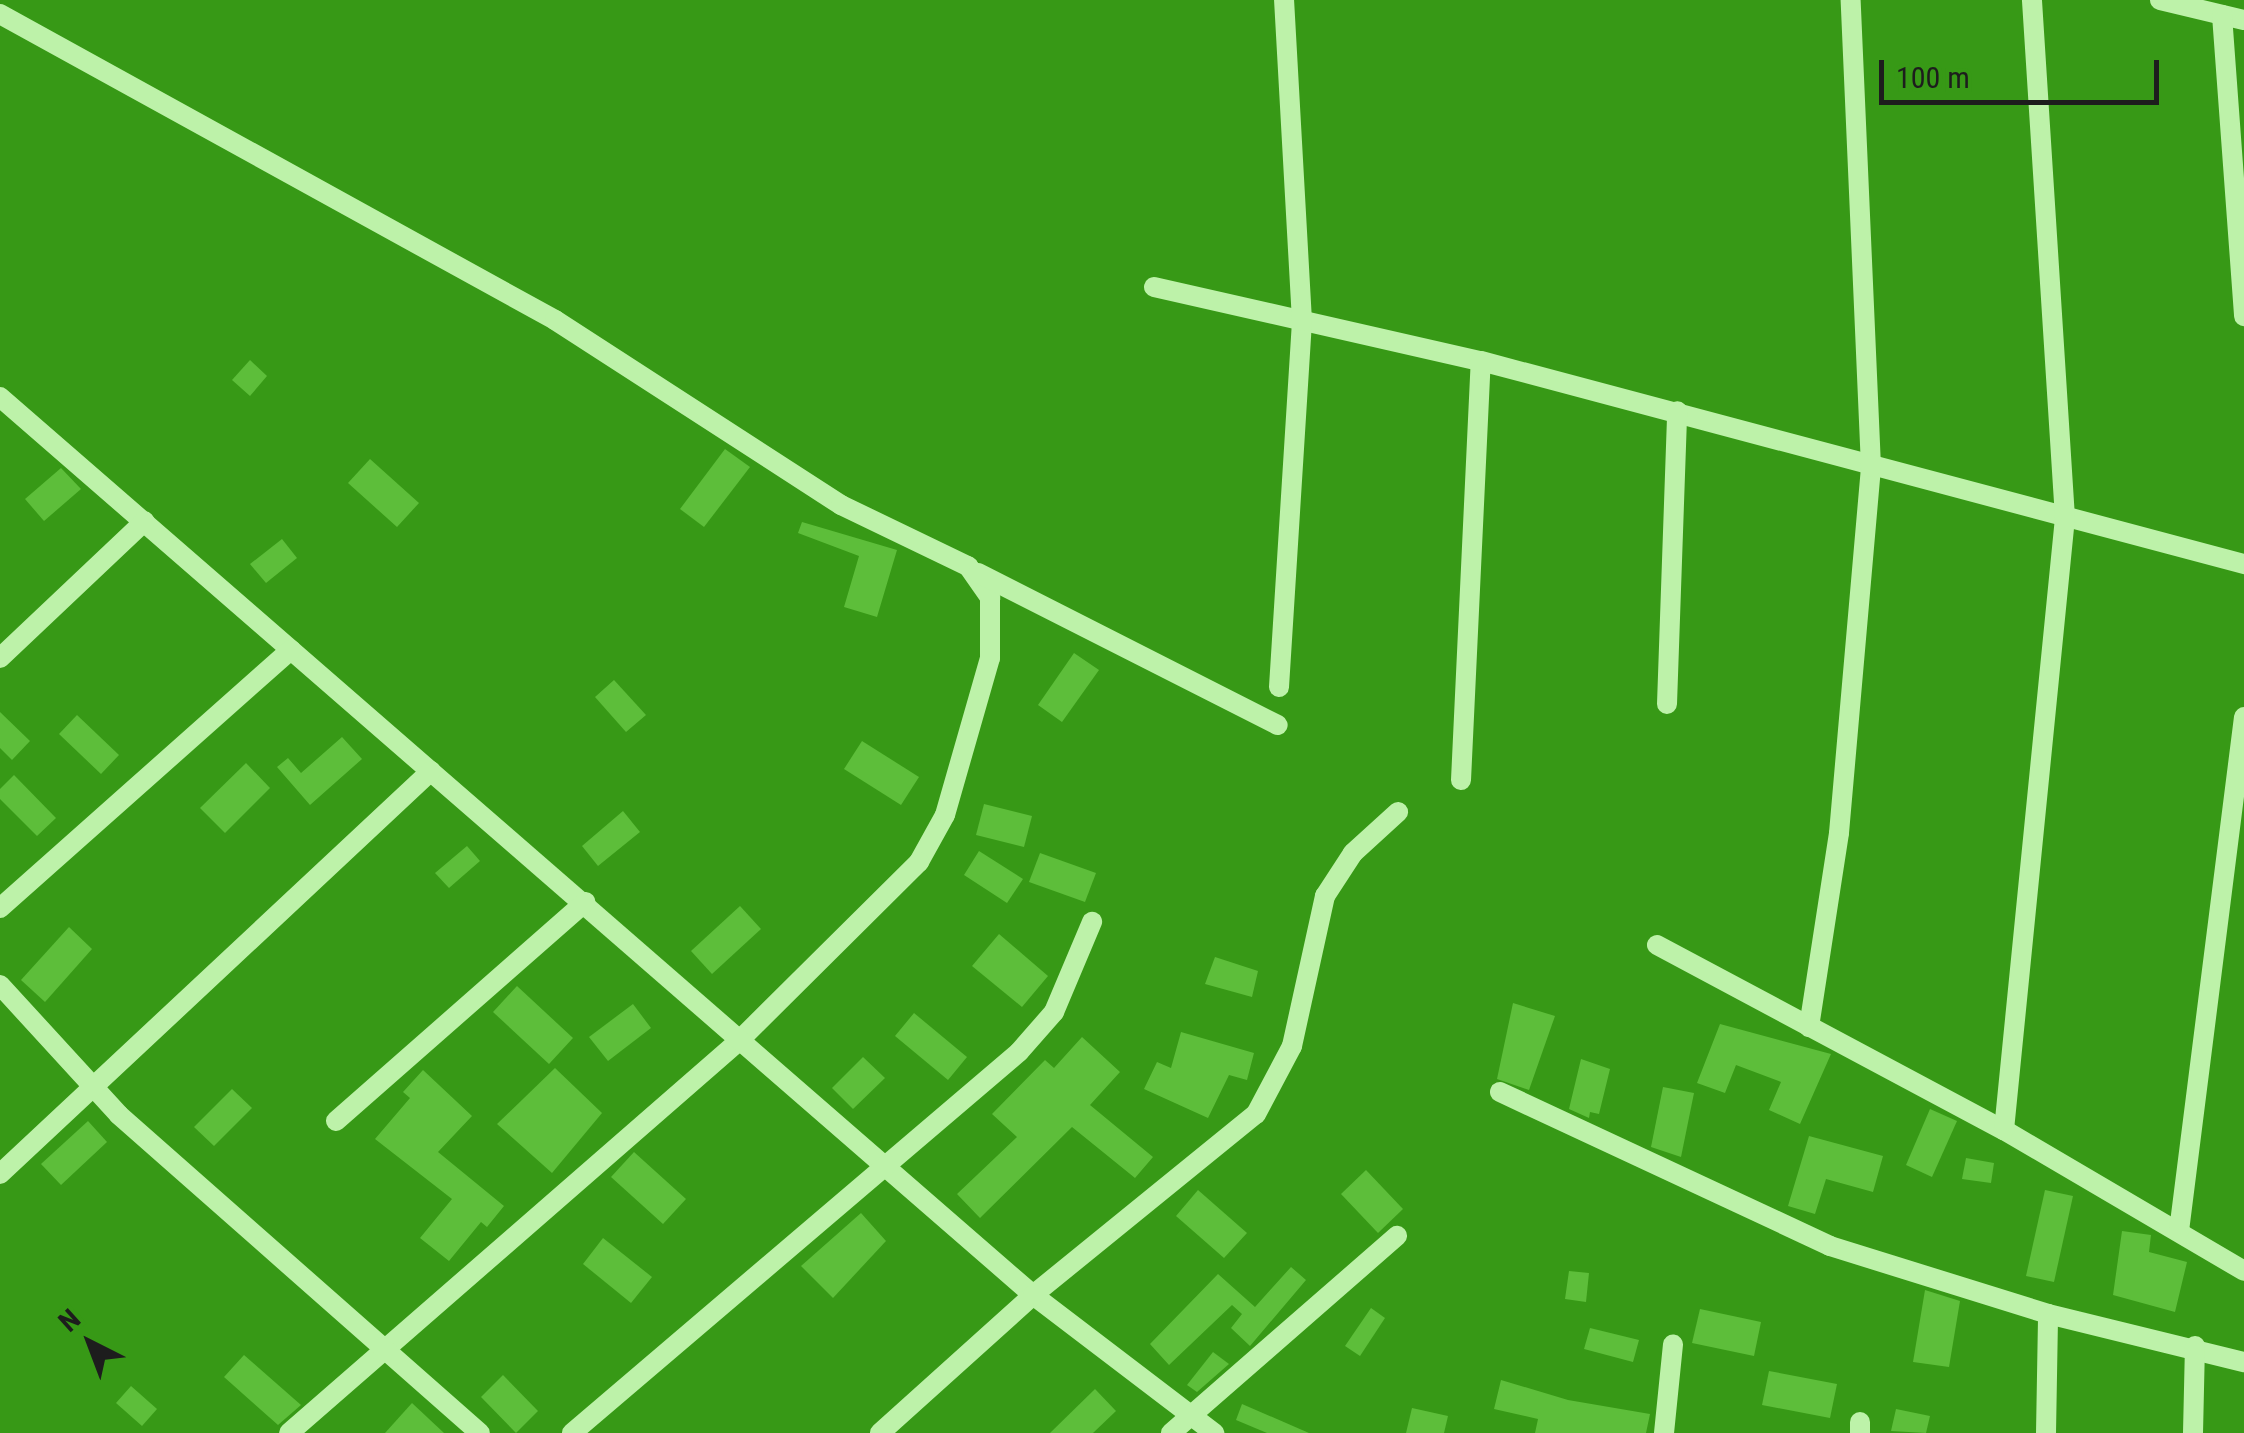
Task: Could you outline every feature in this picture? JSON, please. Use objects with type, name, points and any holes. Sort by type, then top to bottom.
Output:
[{"type":"street","points":[[1279,687],[1302,320],[1284,0]]},
{"type":"street","points":[[1808,1026],[1839,832],[1872,467],[1851,0]]},
{"type":"street","points":[[2004,1130],[2065,518],[2032,0]]},
{"type":"street","points":[[2160,0],[2244,20]]},
{"type":"street","points":[[0,14],[555,320],[841,505],[1278,726]]},
{"type":"street","points":[[2222,15],[2244,316]]},
{"type":"street","points":[[1154,287],[1482,361],[2244,564]]},
{"type":"street","points":[[1462,780],[1482,361]]},
{"type":"street","points":[[0,398],[585,902],[1033,1295],[1214,1433]]},
{"type":"street","points":[[1667,704],[1677,411]]},
{"type":"street","points":[[0,658],[146,522]]},
{"type":"street","points":[[289,1433],[380,1348],[740,1040],[919,862],[945,815],[990,658],[990,598],[976,572]]},
{"type":"street","points":[[0,908],[291,650]]},
{"type":"street","points":[[2179,1232],[2244,717]]},
{"type":"street","points":[[0,1174],[431,771]]},
{"type":"street","points":[[880,1433],[1033,1295],[1256,1114],[1292,1046],[1325,896],[1353,853],[1398,812]]},
{"type":"street","points":[[336,1121],[585,902]]},
{"type":"street","points":[[572,1433],[888,1170],[1019,1052],[1054,1012],[1092,922]]},
{"type":"street","points":[[1657,945],[2004,1130],[2244,1272]]},
{"type":"street","points":[[0,985],[96,1088],[380,1348],[480,1433]]},
{"type":"street","points":[[1500,1092],[1830,1246],[2048,1314],[2195,1346],[2244,1362]]},
{"type":"street","points":[[1171,1433],[1397,1236]]},
{"type":"street","points":[[2046,1433],[2048,1314]]},
{"type":"street","points":[[1664,1433],[1672,1344]]},
{"type":"street","points":[[2192,1433],[2195,1346]]},
{"type":"building","points":[[250,360],[267,376],[250,396],[232,380]]},
{"type":"building","points":[[725,449],[750,467],[704,527],[680,509]]},
{"type":"building","points":[[370,459],[419,503],[397,527],[348,483]]},
{"type":"building","points":[[61,468],[81,489],[44,521],[25,499]]},
{"type":"building","points":[[802,522],[897,550],[877,617],[844,607],[859,556],[798,533]]},
{"type":"building","points":[[282,539],[297,558],[266,583],[250,564]]},
{"type":"building","points":[[1074,653],[1099,670],[1062,722],[1038,705]]},
{"type":"building","points":[[614,680],[646,715],[626,732],[595,697]]},
{"type":"building","points":[[0,712],[30,741],[12,760],[0,748]]},
{"type":"building","points":[[77,715],[119,755],[101,774],[59,734]]},
{"type":"building","points":[[342,737],[362,759],[310,805],[277,767],[288,758],[301,773]]},
{"type":"building","points":[[862,741],[919,777],[901,805],[844,769]]},
{"type":"building","points":[[246,763],[270,788],[225,833],[200,808]]},
{"type":"building","points":[[14,775],[56,818],[37,836],[0,799],[0,789]]},
{"type":"building","points":[[984,804],[1032,816],[1024,847],[976,835]]},
{"type":"building","points":[[623,811],[640,832],[598,866],[582,846]]},
{"type":"building","points":[[467,846],[480,861],[449,888],[435,873]]},
{"type":"building","points":[[979,851],[1023,879],[1007,903],[964,875]]},
{"type":"building","points":[[1040,853],[1096,873],[1085,902],[1029,882]]},
{"type":"building","points":[[740,906],[761,929],[712,974],[691,951]]},
{"type":"building","points":[[69,927],[92,949],[45,1002],[21,980]]},
{"type":"building","points":[[999,934],[1048,976],[1022,1007],[972,966]]},
{"type":"building","points":[[1215,957],[1258,971],[1252,997],[1205,984]]},
{"type":"building","points":[[517,986],[573,1038],[549,1064],[493,1012]]},
{"type":"building","points":[[1513,1003],[1555,1016],[1529,1090],[1497,1079]]},
{"type":"building","points":[[633,1004],[651,1028],[608,1061],[589,1037]]},
{"type":"building","points":[[914,1013],[967,1057],[948,1080],[895,1036]]},
{"type":"building","points":[[1720,1024],[1831,1054],[1800,1124],[1769,1110],[1781,1082],[1736,1065],[1725,1093],[1697,1083]]},
{"type":"building","points":[[1181,1032],[1254,1053],[1247,1080],[1229,1075],[1208,1118],[1144,1089],[1157,1062],[1171,1068]]},
{"type":"building","points":[[1082,1037],[1120,1072],[1090,1105],[1153,1157],[1135,1178],[1072,1127],[980,1218],[957,1194],[1017,1137],[992,1114],[1045,1060],[1054,1068]]},
{"type":"building","points":[[863,1057],[885,1078],[853,1109],[832,1088]]},
{"type":"building","points":[[1581,1059],[1610,1069],[1599,1114],[1590,1112],[1589,1118],[1569,1109]]},
{"type":"building","points":[[555,1068],[602,1113],[552,1173],[497,1124]]},
{"type":"building","points":[[423,1070],[472,1116],[438,1152],[504,1206],[487,1227],[481,1222],[449,1261],[420,1238],[452,1199],[375,1139],[410,1098],[403,1092]]},
{"type":"building","points":[[1663,1087],[1694,1093],[1681,1157],[1651,1147]]},
{"type":"building","points":[[232,1089],[252,1108],[214,1146],[194,1127]]},
{"type":"building","points":[[1930,1109],[1957,1121],[1932,1177],[1906,1165]]},
{"type":"building","points":[[88,1121],[107,1142],[61,1185],[41,1164]]},
{"type":"building","points":[[1809,1136],[1883,1156],[1873,1192],[1826,1179],[1815,1214],[1788,1206]]},
{"type":"building","points":[[634,1152],[686,1199],[663,1224],[611,1177]]},
{"type":"building","points":[[1966,1158],[1994,1163],[1991,1183],[1962,1179]]},
{"type":"building","points":[[1366,1170],[1403,1209],[1378,1233],[1341,1194]]},
{"type":"building","points":[[1198,1190],[1247,1233],[1224,1258],[1176,1216]]},
{"type":"building","points":[[2045,1190],[2073,1196],[2054,1282],[2026,1276]]},
{"type":"building","points":[[861,1213],[886,1241],[833,1298],[801,1266]]},
{"type":"building","points":[[2122,1231],[2151,1235],[2149,1252],[2187,1262],[2175,1312],[2113,1295]]},
{"type":"building","points":[[603,1238],[652,1277],[631,1303],[583,1264]]},
{"type":"building","points":[[1291,1267],[1306,1280],[1250,1346],[1231,1328],[1242,1314],[1232,1305],[1169,1365],[1150,1344],[1218,1274],[1255,1307]]},
{"type":"building","points":[[1569,1271],[1589,1273],[1586,1302],[1565,1299]]},
{"type":"building","points":[[1925,1290],[1960,1301],[1949,1367],[1913,1362]]},
{"type":"building","points":[[1371,1308],[1385,1318],[1360,1356],[1345,1346]]},
{"type":"building","points":[[1700,1309],[1761,1322],[1754,1356],[1692,1343]]},
{"type":"building","points":[[1590,1328],[1639,1340],[1633,1362],[1584,1349]]},
{"type":"building","points":[[1213,1352],[1229,1364],[1197,1392],[1187,1385]]},
{"type":"building","points":[[244,1355],[301,1405],[278,1425],[224,1377]]},
{"type":"building","points":[[1769,1371],[1837,1384],[1830,1418],[1762,1405]]},
{"type":"building","points":[[503,1375],[538,1411],[516,1433],[481,1397]]},
{"type":"building","points":[[1501,1380],[1568,1400],[1650,1414],[1646,1433],[1535,1433],[1538,1419],[1494,1409]]},
{"type":"building","points":[[131,1386],[157,1409],[142,1426],[116,1403]]},
{"type":"building","points":[[1095,1389],[1116,1411],[1093,1433],[1050,1433]]},
{"type":"building","points":[[412,1403],[444,1433],[385,1433]]},
{"type":"building","points":[[1242,1404],[1309,1433],[1267,1433],[1236,1420]]},
{"type":"building","points":[[1412,1408],[1448,1416],[1444,1433],[1406,1433]]},
{"type":"building","points":[[1896,1409],[1930,1416],[1926,1433],[1891,1431]]}]
